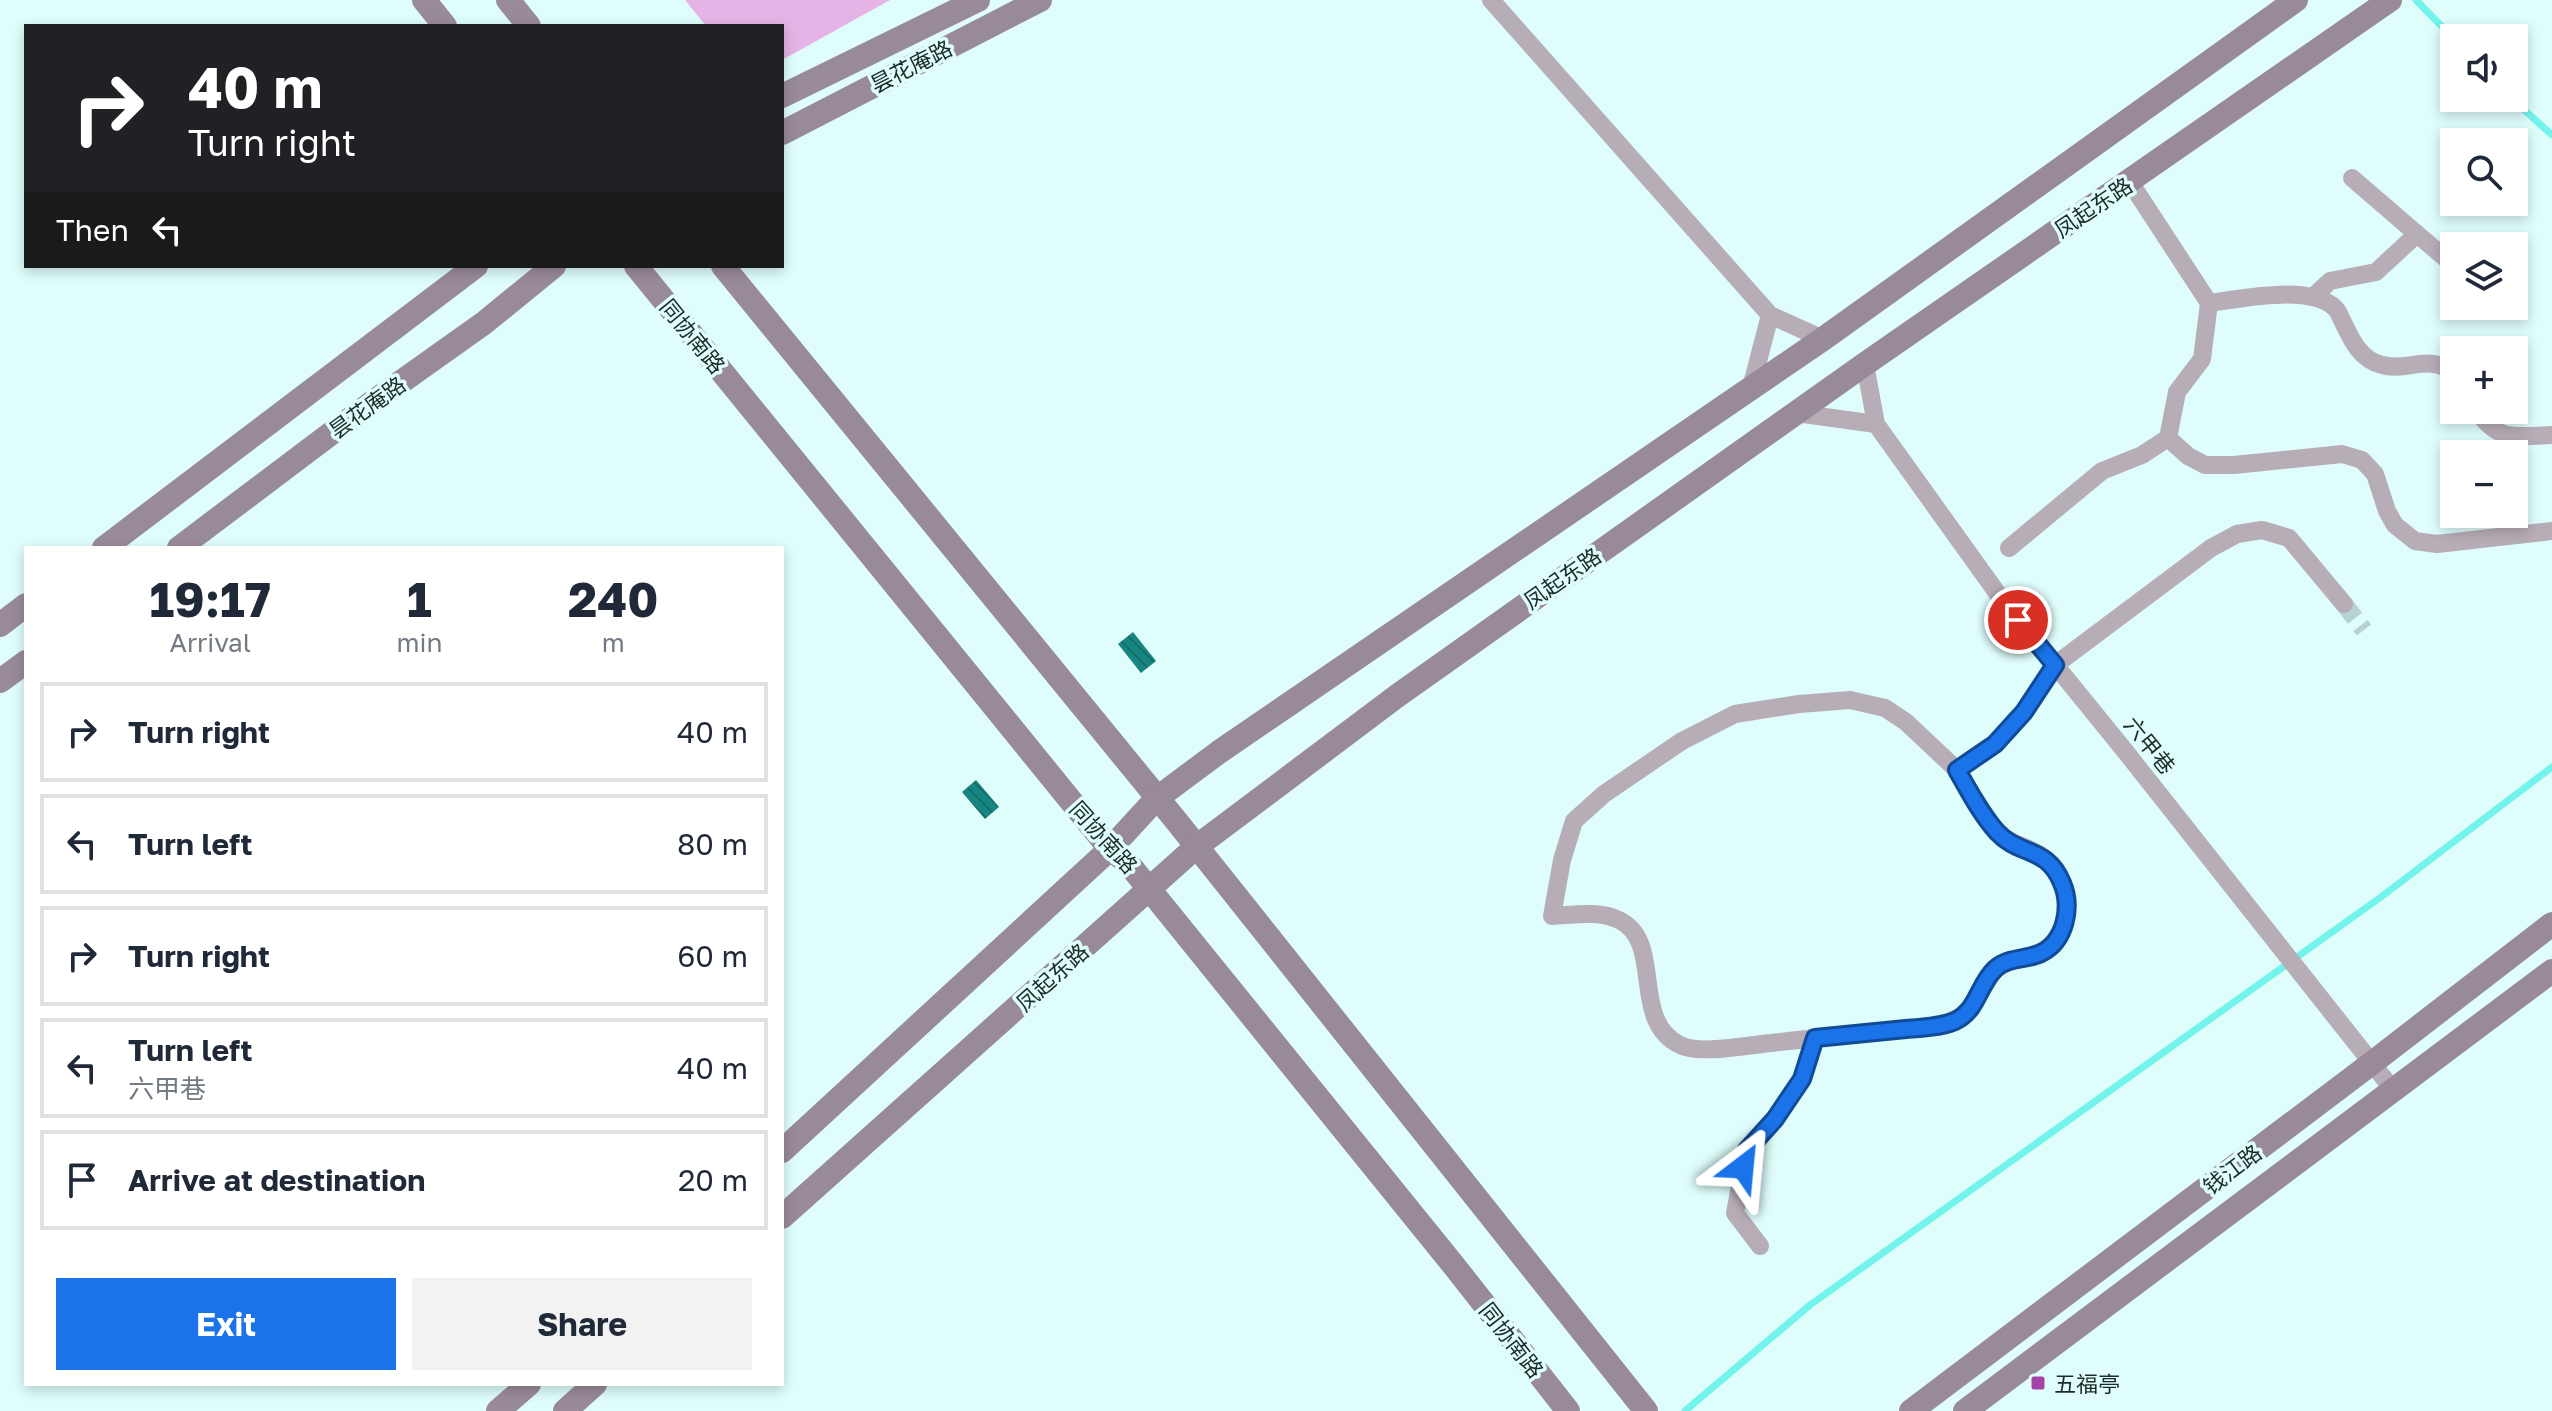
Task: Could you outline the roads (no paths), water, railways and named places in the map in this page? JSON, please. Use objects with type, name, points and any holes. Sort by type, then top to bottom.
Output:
[{"type":"main road","points":[[424,0],[443,24]]},
{"type":"main road","points":[[508,0],[527,24]]},
{"type":"main road","name":"昙花庵路","points":[[784,95],[978,0]]},
{"type":"main road","name":"昙花庵路","points":[[784,132],[1040,0]]},
{"type":"main road","points":[[784,1149],[1110,849],[1156,799],[1232,743],[1823,339],[2296,0]]},
{"type":"main road","name":"凤起东路","points":[[784,1215],[1196,847],[1397,696],[1865,364],[2390,0]]},
{"type":"main road","name":"昙花庵路","points":[[107,546],[473,268]]},
{"type":"main road","name":"昙花庵路","points":[[182,546],[370,404],[484,323],[552,268]]},
{"type":"main road","name":"同协南路","points":[[638,268],[1110,849],[1127,862],[1150,890],[1568,1411]]},
{"type":"main road","points":[[725,268],[1196,847],[1645,1409]]},
{"type":"main road","points":[[0,625],[24,607]]},
{"type":"main road","points":[[0,681],[24,663]]},
{"type":"main road","name":"钱江路","points":[[1911,1411],[2552,924]]},
{"type":"main road","name":"钱江路","points":[[1965,1411],[2552,971]]},
{"type":"main road","points":[[498,1411],[527,1386]]},
{"type":"main road","points":[[565,1411],[593,1386]]},
{"type":"street","points":[[1491,0],[1770,315],[1823,339]]},
{"type":"street","points":[[2352,178],[2440,254]]},
{"type":"street","points":[[2009,548],[2102,471],[2142,455],[2168,438],[2177,392],[2202,359],[2209,303],[2130,182]]},
{"type":"street","points":[[2314,296],[2330,281],[2376,272],[2417,234]]},
{"type":"street","points":[[2209,303],[2267,295],[2314,296],[2336,309],[2363,356],[2383,366],[2431,362],[2440,365]]},
{"type":"street","points":[[1751,388],[1770,315]]},
{"type":"street","name":"六甲巷","points":[[1865,364],[1876,424],[2000,597],[2394,1091]]},
{"type":"street","points":[[1796,413],[1876,424]]},
{"type":"street","points":[[2487,424],[2507,436],[2552,435]]},
{"type":"street","points":[[2168,438],[2188,456],[2205,465],[2342,454],[2362,460],[2375,474],[2395,525],[2415,541],[2437,544],[2552,531]]},
{"type":"street","points":[[1957,770],[1995,744],[2024,712],[2055,665],[2211,548],[2237,534],[2262,530],[2289,538],[2344,604]]},
{"type":"street","points":[[1850,700],[1885,708],[1906,722],[1957,770],[1999,833],[2051,864],[2063,885],[2066,921],[2057,939],[2042,953],[1996,968],[1973,1007],[1955,1021],[1929,1027],[1701,1049],[1681,1046],[1659,1029],[1652,1011],[1643,953],[1634,932],[1619,920],[1595,914],[1552,916],[1562,860],[1574,821],[1604,794],[1682,741],[1735,714],[1850,700]]},
{"type":"street","points":[[1760,1246],[1735,1213],[1747,1150],[1775,1119],[1802,1079],[1815,1038]]},
{"type":"waterway","points":[[2416,0],[2440,25]]},
{"type":"waterway","points":[[2527,112],[2552,135]]},
{"type":"waterway","points":[[1685,1411],[1810,1305],[2381,897],[2552,767]]},
{"type":"tunnel","points":[[2344,604],[2364,630]]},
{"type":"place","name":"五福亭","points":[[2038,1383]]}]
